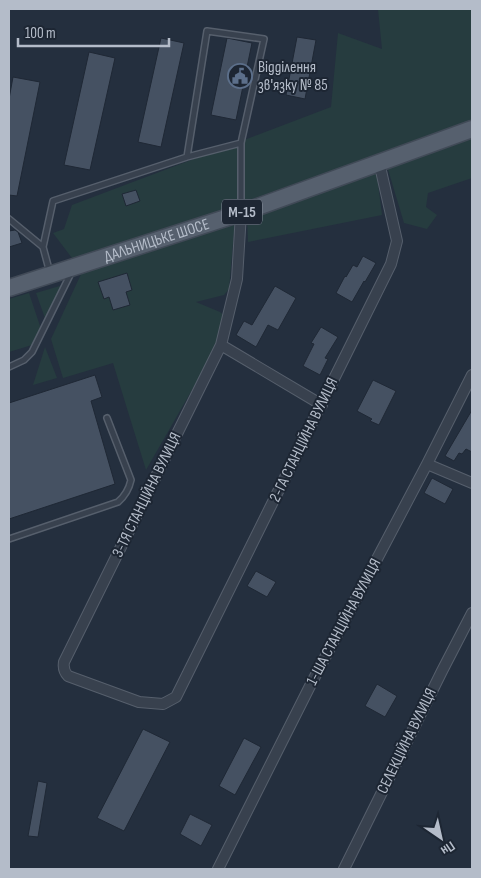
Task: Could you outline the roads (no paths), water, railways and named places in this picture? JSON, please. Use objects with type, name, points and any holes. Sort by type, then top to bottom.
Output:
[{"type":"main road","name":"ДАЛЬНИЦЬКЕ ШОСЕ","points":[[9,288],[241,212],[472,129]]},
{"type":"street","name":"2-ГА СТАНЦІЙНА ВУЛИЦЯ","points":[[164,704],[176,697],[391,264],[397,241],[379,162]]},
{"type":"street","name":"3-ТЯ СТАНЦІЙНА ВУЛИЦЯ","points":[[164,704],[139,702],[68,676],[65,672],[64,662],[221,345],[236,279],[241,212]]},
{"type":"street","points":[[221,345],[322,405]]},
{"type":"street","name":"1-ША СТАНЦІЙНА ВУЛИЦЯ","points":[[218,869],[310,686],[472,375]]},
{"type":"street","points":[[427,464],[472,483]]},
{"type":"street","name":"СЕЛЕКЦІЙНА ВУЛИЦЯ","points":[[344,869],[472,613]]},
{"type":"lane","points":[[187,157],[207,31],[264,39],[242,143],[241,212]]},
{"type":"lane","points":[[50,274],[43,248],[53,201],[187,157],[242,143]]},
{"type":"lane","points":[[9,219],[43,248]]},
{"type":"lane","points":[[9,367],[24,360],[32,352],[74,266]]},
{"type":"lane","points":[[9,539],[118,502],[122,498],[129,488],[131,480],[107,418]]},
{"type":"place","name":"Відділення зв'язку № 85","points":[[240,76]]}]
